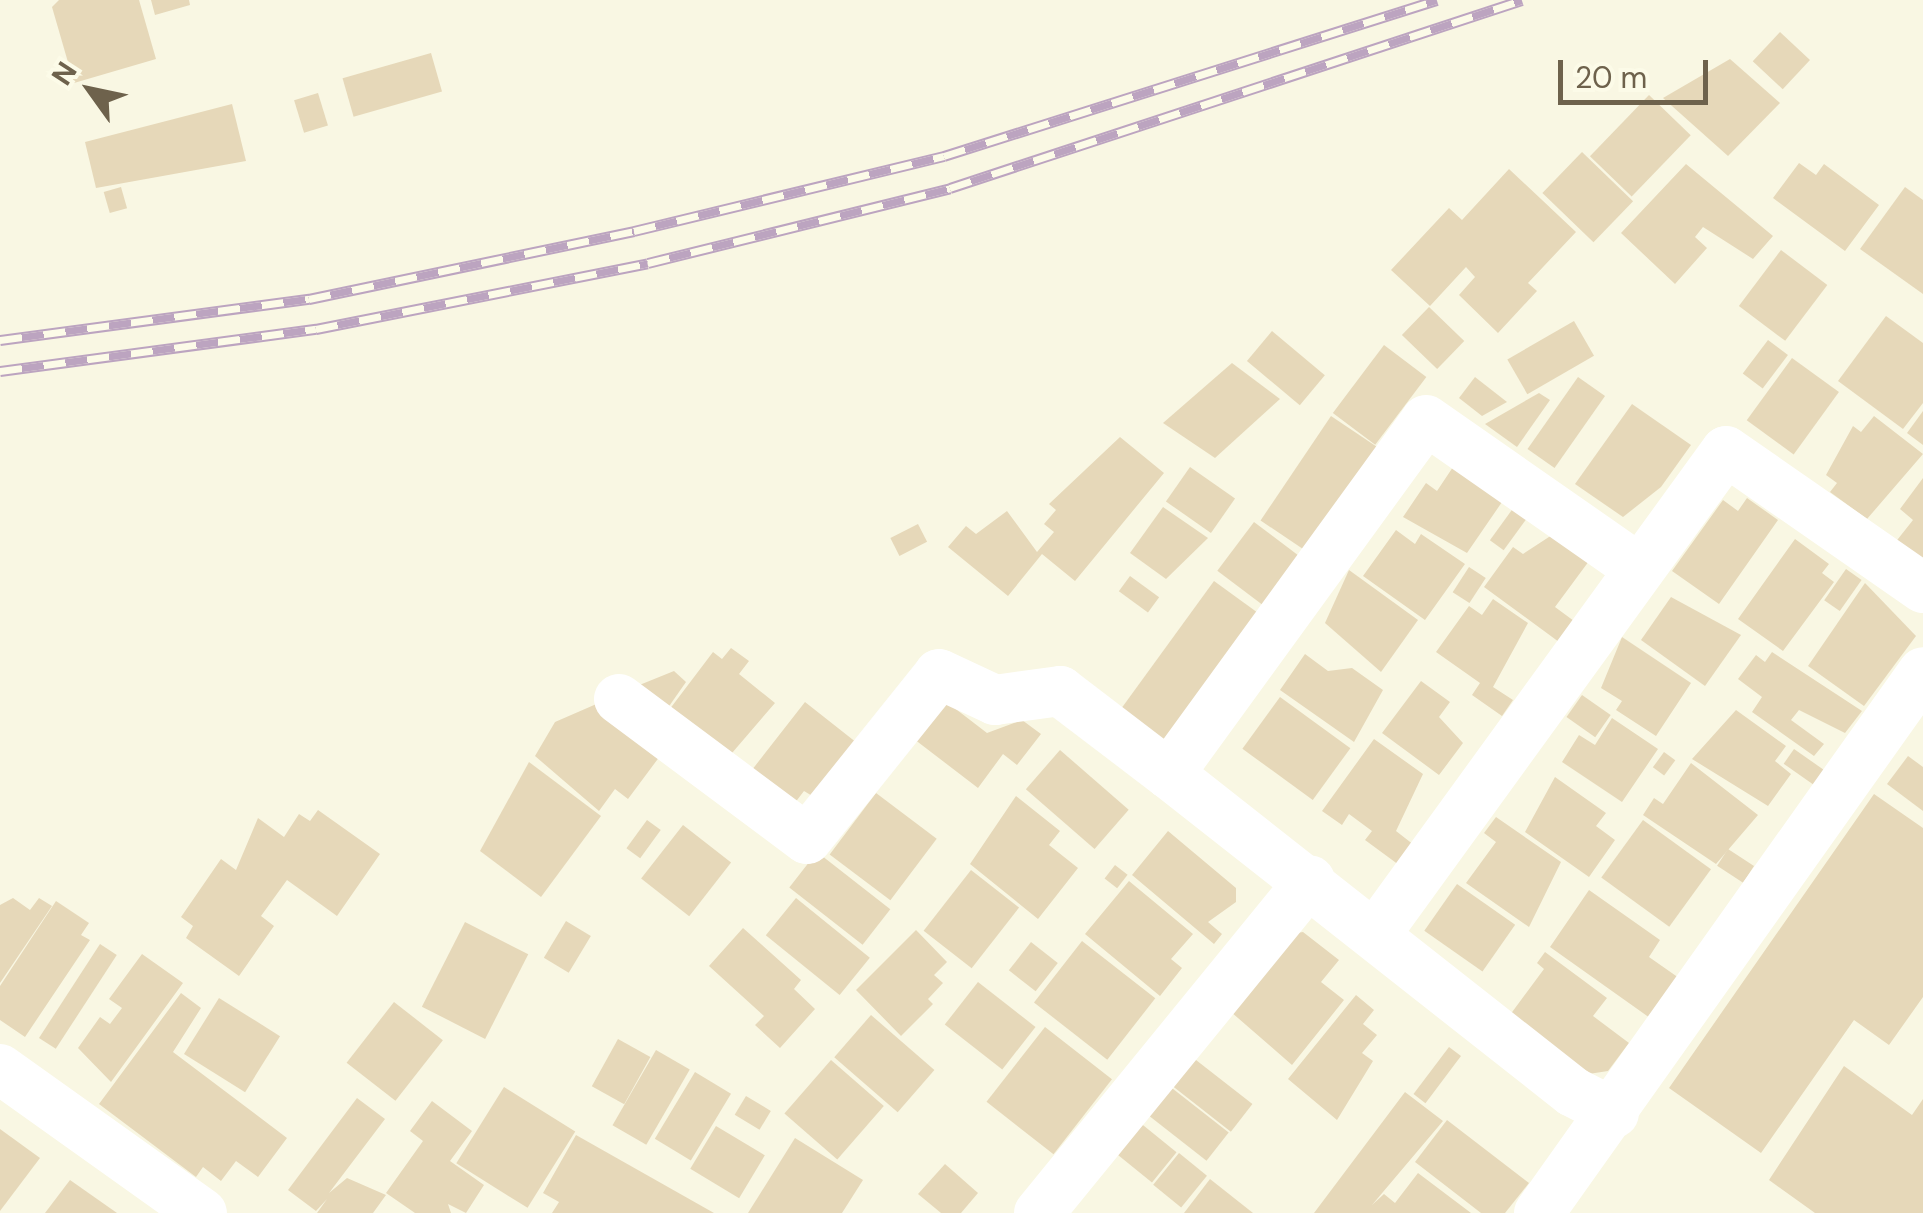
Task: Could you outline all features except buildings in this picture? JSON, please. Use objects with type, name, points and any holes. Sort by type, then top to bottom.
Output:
[{"type":"street","points":[[1169,774],[1426,420],[1638,568]]},
{"type":"street","points":[[1377,932],[1726,450],[1923,588]]},
{"type":"street","points":[[1561,1205],[1614,1113],[1923,672]]},
{"type":"street","points":[[619,699],[808,839],[939,674],[995,700],[1060,690],[1377,932],[1573,1092],[1614,1113]]},
{"type":"street","points":[[1039,1213],[1310,881]]},
{"type":"street","points":[[0,1069],[202,1213]]},
{"type":"railway","points":[[0,340],[309,299],[634,231],[944,156],[1437,0]]},
{"type":"railway","points":[[0,371],[316,329],[648,263],[950,188],[1522,0]]}]
